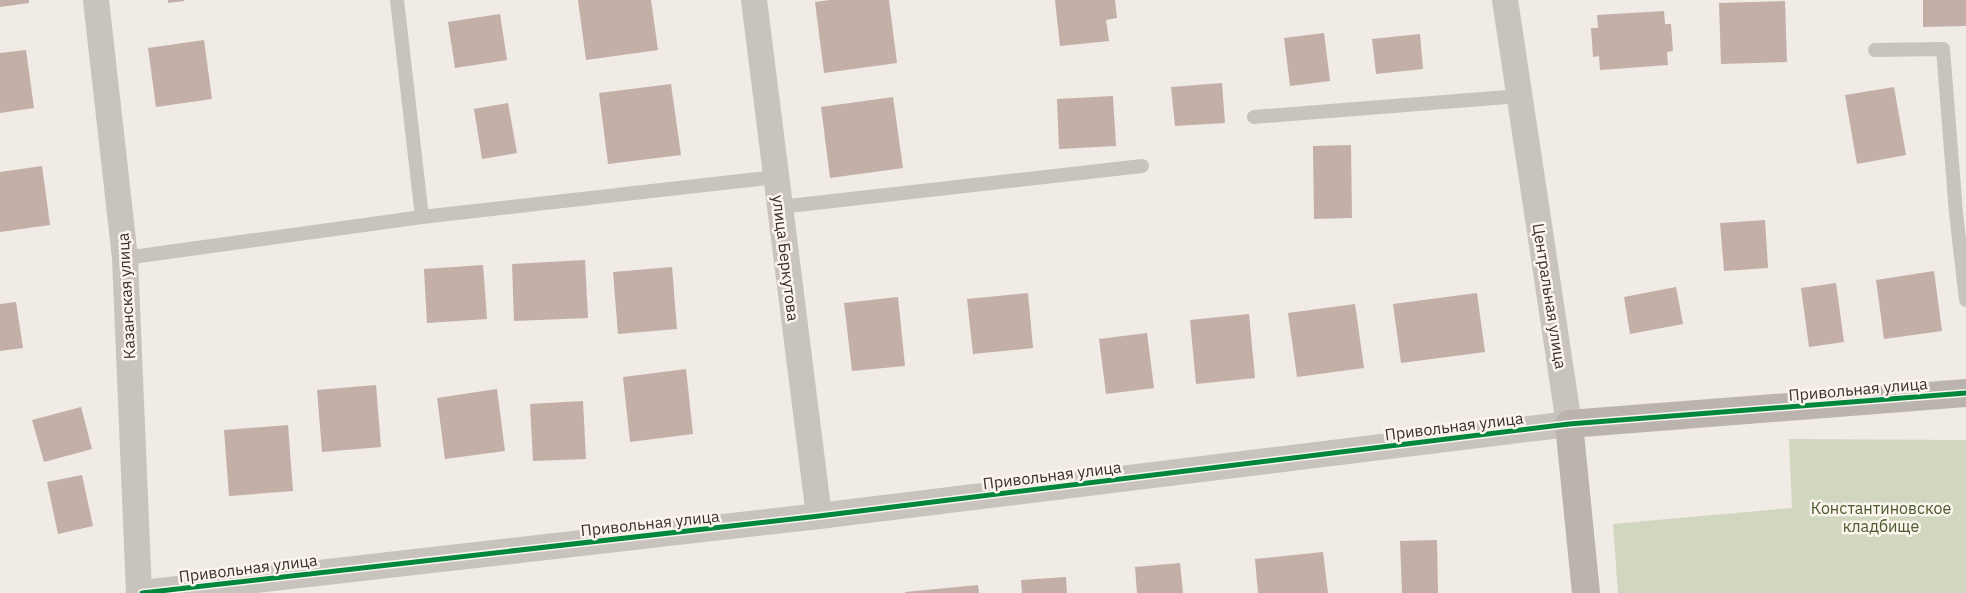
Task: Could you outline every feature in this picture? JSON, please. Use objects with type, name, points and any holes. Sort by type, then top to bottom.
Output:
[{"type":"street","name":"Казанская улица","points":[[96,0],[125,258],[141,593]]},
{"type":"street","name":"улица Беркутова","points":[[754,0],[819,516]]},
{"type":"street","name":"Центральная улица","points":[[1505,0],[1569,424],[1586,593]]},
{"type":"street","name":"Привольная улица","points":[[141,593],[819,516],[1569,424],[1966,393]]},
{"type":"lane","points":[[397,0],[422,217]]},
{"type":"lane","points":[[1875,50],[1943,49],[1956,213],[1966,300]]},
{"type":"lane","points":[[1254,117],[1520,96]]},
{"type":"lane","points":[[780,207],[1142,166]]},
{"type":"lane","points":[[125,258],[422,217],[776,177]]},
{"type":"green space","name":"Константиновское кладбище","points":[[1789,439],[1966,440],[1966,593],[1618,593],[1613,524],[1792,508]]},
{"type":"building","points":[[0,0],[29,0],[29,3],[0,7]]},
{"type":"building","points":[[168,0],[184,0],[184,1],[168,3]]},
{"type":"building","points":[[578,0],[651,0],[658,50],[586,60]]},
{"type":"building","points":[[830,0],[889,0],[897,63],[824,73],[815,2]]},
{"type":"building","points":[[1055,0],[1115,0],[1117,18],[1106,20],[1109,41],[1060,46]]},
{"type":"building","points":[[1923,0],[1966,0],[1966,26],[1923,27]]},
{"type":"building","points":[[1785,1],[1787,62],[1721,64],[1719,3]]},
{"type":"building","points":[[1664,11],[1665,24],[1671,24],[1672,37],[1673,51],[1667,52],[1668,65],[1600,70],[1599,56],[1593,57],[1591,28],[1598,28],[1597,15]]},
{"type":"building","points":[[500,14],[507,60],[455,68],[448,22]]},
{"type":"building","points":[[1324,33],[1330,81],[1290,86],[1284,38]]},
{"type":"building","points":[[1420,34],[1423,69],[1376,74],[1372,39]]},
{"type":"building","points":[[204,40],[212,99],[156,107],[148,48]]},
{"type":"building","points":[[26,50],[34,108],[0,113],[0,53]]},
{"type":"building","points":[[1222,83],[1225,123],[1175,126],[1171,87]]},
{"type":"building","points":[[671,84],[681,155],[608,164],[599,93]]},
{"type":"building","points":[[1894,87],[1906,155],[1857,164],[1845,95]]},
{"type":"building","points":[[1113,96],[1116,146],[1059,149],[1057,99]]},
{"type":"building","points":[[893,97],[903,168],[830,178],[821,107]]},
{"type":"building","points":[[508,103],[517,153],[482,159],[474,109]]},
{"type":"building","points":[[1351,145],[1352,218],[1314,219],[1313,146]]},
{"type":"building","points":[[42,166],[50,225],[0,232],[0,172]]},
{"type":"building","points":[[1765,220],[1768,268],[1724,271],[1720,223]]},
{"type":"building","points":[[585,260],[588,318],[514,321],[512,264]]},
{"type":"building","points":[[483,265],[487,319],[427,323],[424,269]]},
{"type":"building","points":[[672,267],[677,329],[618,334],[613,272]]},
{"type":"building","points":[[1934,271],[1942,331],[1884,339],[1876,280]]},
{"type":"building","points":[[1836,283],[1844,342],[1809,347],[1801,288]]},
{"type":"building","points":[[1676,287],[1683,324],[1630,334],[1624,297]]},
{"type":"building","points":[[1028,293],[1033,348],[973,354],[967,299]]},
{"type":"building","points":[[1477,293],[1485,352],[1401,363],[1393,304]]},
{"type":"building","points":[[898,297],[905,366],[852,371],[844,303]]},
{"type":"building","points":[[16,302],[23,348],[0,351],[0,304]]},
{"type":"building","points":[[1355,304],[1364,368],[1297,377],[1288,313]]},
{"type":"building","points":[[1249,314],[1255,378],[1196,384],[1190,320]]},
{"type":"building","points":[[1147,333],[1154,388],[1106,394],[1099,339]]},
{"type":"building","points":[[686,369],[693,434],[630,442],[623,377]]},
{"type":"building","points":[[376,385],[381,447],[322,452],[317,390]]},
{"type":"building","points":[[497,389],[505,451],[445,459],[437,398]]},
{"type":"building","points":[[583,401],[586,459],[533,461],[530,404]]},
{"type":"building","points":[[81,407],[92,449],[44,462],[32,420]]},
{"type":"building","points":[[288,425],[293,491],[229,496],[224,430]]},
{"type":"building","points":[[82,475],[93,526],[58,534],[47,482]]},
{"type":"building","points":[[1437,540],[1438,593],[1402,593],[1400,541]]},
{"type":"building","points":[[1323,552],[1328,593],[1258,593],[1255,559]]},
{"type":"building","points":[[1180,563],[1183,593],[1137,593],[1135,567]]},
{"type":"building","points":[[1066,577],[1067,593],[1022,593],[1021,580]]},
{"type":"building","points":[[978,585],[979,593],[905,593],[905,592]]},
{"type":"cycle path","points":[[142,593],[819,516],[1569,424],[1966,393]]}]
